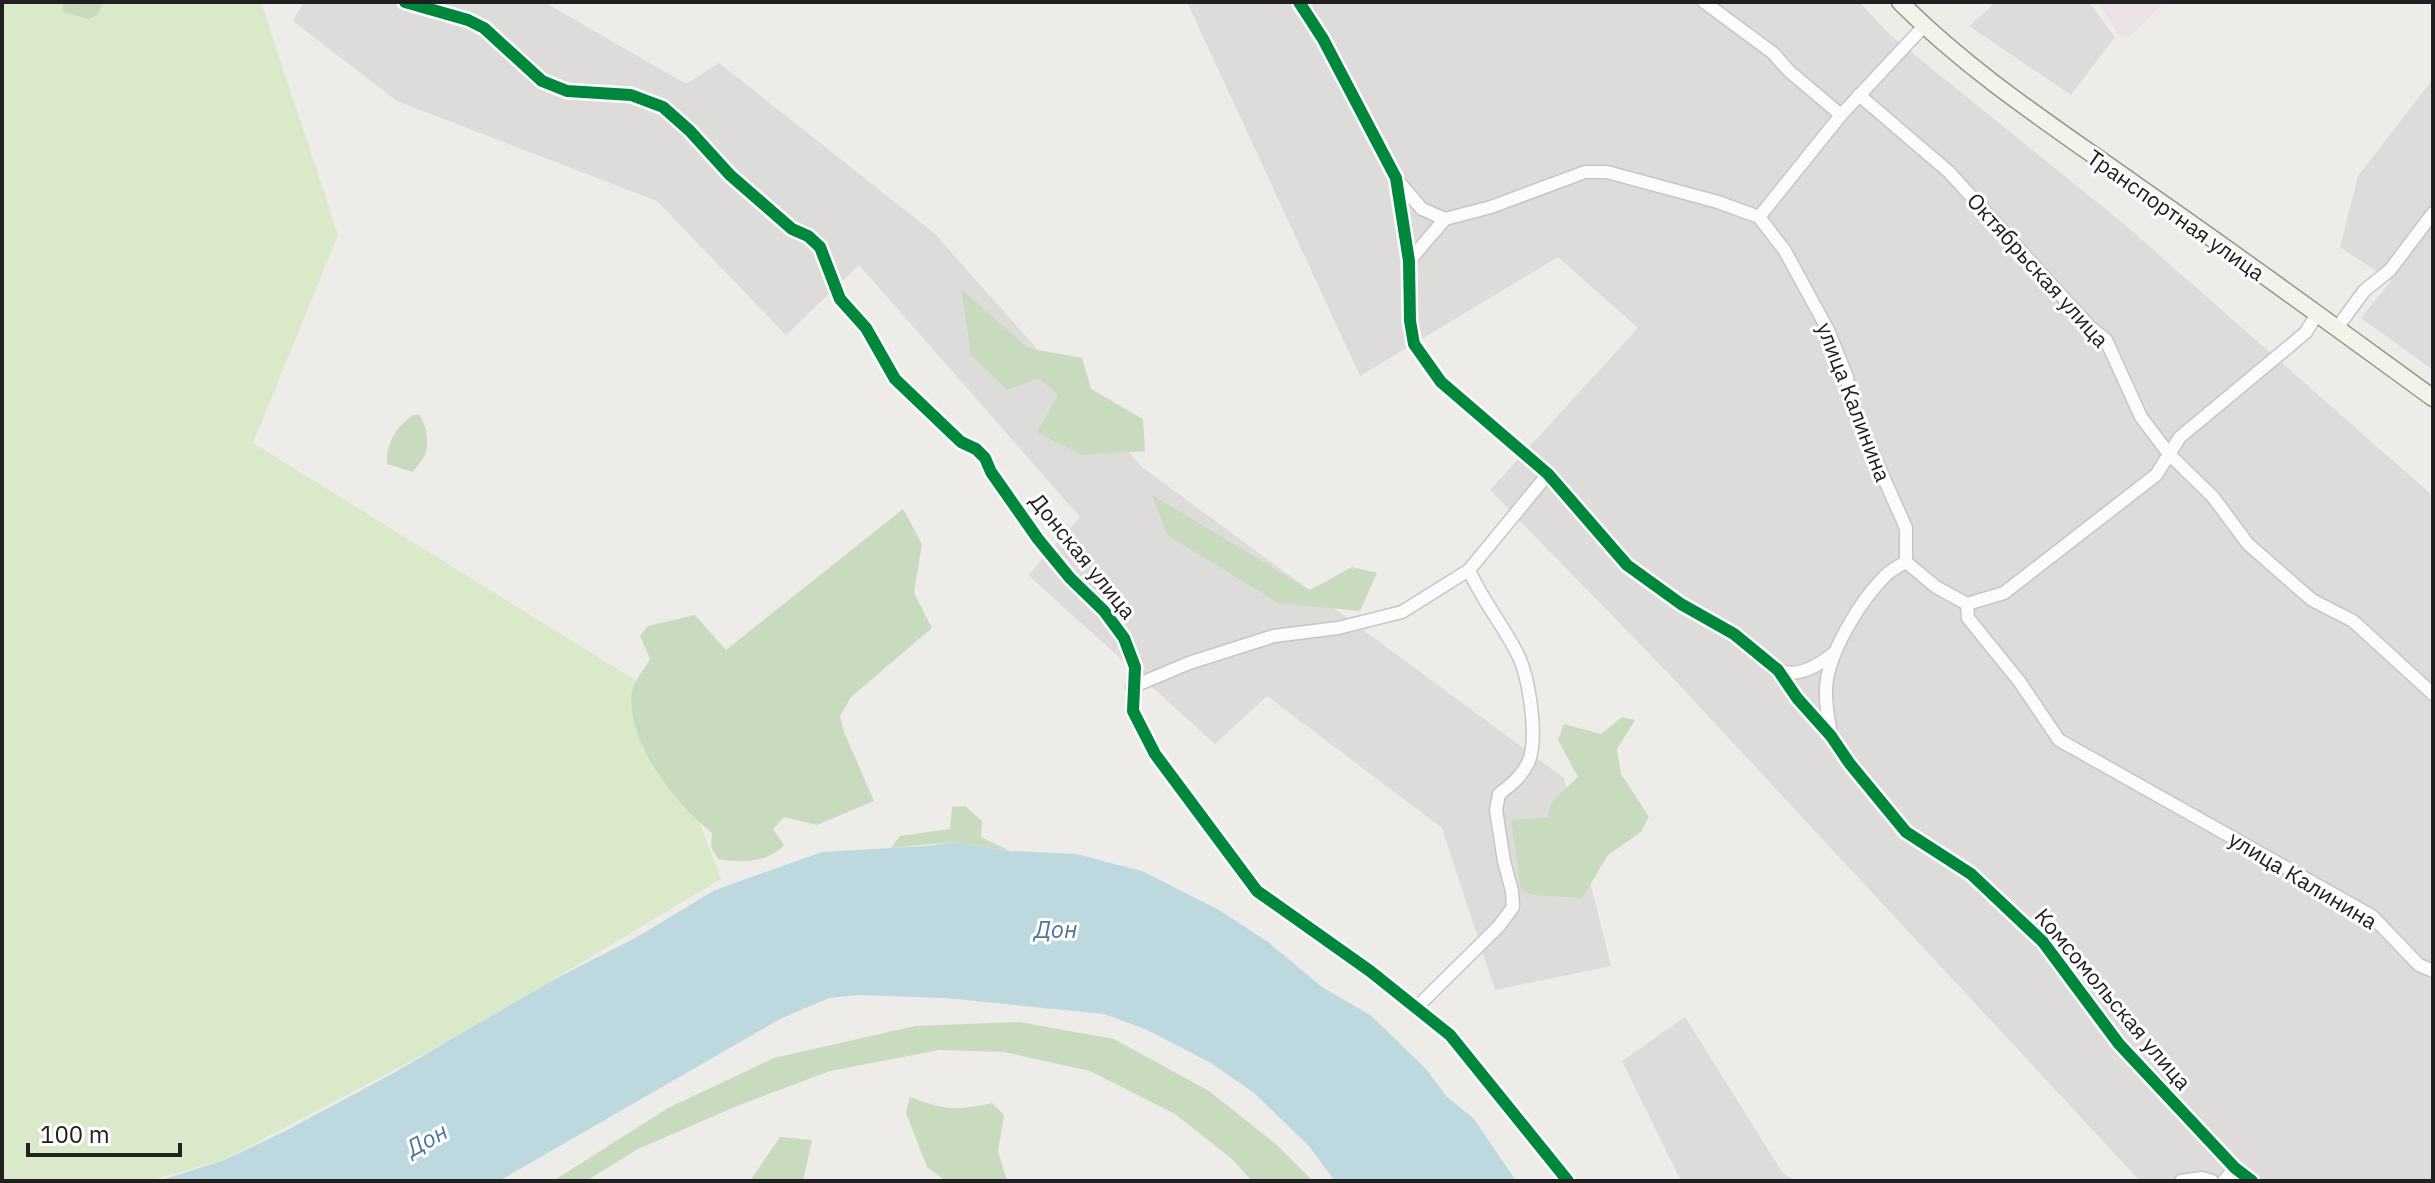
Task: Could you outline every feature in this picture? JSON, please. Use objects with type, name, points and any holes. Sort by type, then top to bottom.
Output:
[{"type":"main road","name":"Транспортная улица","points":[[1900,2],[1969,66],[2047,126],[2135,184],[2433,398]]},
{"type":"street","name":"Донская улица","points":[[405,2],[468,20],[484,28],[542,81],[567,91],[631,95],[663,107],[730,175],[792,229],[808,236],[820,247],[840,299],[866,328],[895,379],[961,442],[976,449],[985,458],[991,472],[1038,539],[1070,578],[1104,611],[1124,638],[1135,667],[1133,711],[1155,754],[1257,891],[1370,971],[1450,1035],[1568,1181]]},
{"type":"street","name":"Комсомольская улица","points":[[1299,2],[1323,39],[1396,178],[1409,261],[1410,321],[1414,344],[1441,382],[1548,474],[1627,565],[1681,604],[1734,634],[1778,670],[1797,698],[1906,832],[1971,874],[2043,942],[2119,1044],[2235,1168],[2252,1181]]},
{"type":"street","points":[[1704,2],[1773,53],[1789,71],[1841,115]]},
{"type":"street","points":[[1409,261],[1445,219],[1491,207],[1585,172],[1607,172],[1718,202],[1759,217],[1841,115],[1924,26]]},
{"type":"street","name":"Октябрьская улица","points":[[1859,95],[1949,172],[2090,327],[2106,340],[2141,417],[2169,454],[2213,497],[2248,544],[2312,600],[2353,621],[2433,694]]},
{"type":"street","points":[[1396,178],[1422,209],[1445,219]]},
{"type":"street","points":[[2337,328],[2364,291],[2390,270],[2433,213]]},
{"type":"street","name":"улица Калинина","points":[[1759,217],[1785,251],[1828,330],[1847,377],[1850,402],[1906,528],[1906,562]]},
{"type":"street","points":[[1831,736],[1825,701],[1834,653],[1860,609],[1886,575],[1906,562],[1936,587],[1967,604],[2004,593],[2156,475],[2180,437],[2306,332],[2317,314]]},
{"type":"street","points":[[1132,687],[1189,663],[1274,636],[1338,628],[1402,612],[1469,570],[1548,474]]},
{"type":"street","points":[[1416,1008],[1499,926],[1513,907],[1496,810],[1499,794],[1520,778],[1530,760],[1533,735],[1529,696],[1520,659],[1500,620],[1480,595],[1469,570]]},
{"type":"street","name":"улица Калинина","points":[[1967,604],[1968,618],[2019,681],[2059,740],[2372,916],[2419,965],[2433,971]]},
{"type":"street","points":[[1778,670],[1786,674],[1804,670],[1820,664],[1834,653]]},
{"type":"street","points":[[2224,1181],[2235,1168]]},
{"type":"street","points":[[2181,1181],[2202,1178],[2212,1181]]},
{"type":"shaded area","points":[[304,2],[544,2],[686,84],[719,63],[934,233],[1142,467],[1564,778],[1611,966],[1495,990],[1442,828],[1267,696],[1215,744],[1028,575],[1080,517],[859,265],[786,335],[657,201],[397,101],[293,21]]},
{"type":"shaded area","points":[[1187,2],[1859,2],[1890,35],[2124,224],[2433,496],[2433,1181],[2140,1181],[1671,676],[1490,490],[1638,328],[1558,257],[1360,376]]},
{"type":"shaded area","points":[[1996,2],[2089,2],[2115,37],[2071,95],[1969,26]]},
{"type":"shaded area","points":[[2098,2],[2165,2],[2129,37],[2119,35]]},
{"type":"shaded area","points":[[2433,79],[2433,370],[2361,318],[2391,281],[2340,247],[2358,176]]},
{"type":"shaded area","points":[[1685,1017],[1782,1172],[1795,1181],[1681,1181],[1622,1061]]},
{"type":"green space","points":[[2,2],[258,2],[262,5],[338,235],[253,443],[648,688],[721,879],[460,1035],[224,1160],[148,1181],[2,1181]]},
{"type":"green space","points":[[63,2],[103,2],[98,14],[89,19],[63,12]]},
{"type":"green space","points":[[961,289],[1028,348],[1082,358],[1091,389],[1143,419],[1145,451],[1081,455],[1037,432],[1058,395],[1039,378],[1007,390],[971,355]]},
{"type":"green space","points":[[413,415],[419,415],[424,423],[427,445],[424,457],[413,472],[387,464],[393,436]]},
{"type":"green space","points":[[1152,495],[1310,590],[1352,567],[1377,573],[1360,611],[1278,603],[1167,535]]},
{"type":"green space","points":[[903,509],[922,544],[914,593],[932,628],[851,697],[840,716],[874,801],[817,825],[784,817],[773,829],[784,845],[778,851],[754,860],[718,859],[711,847],[712,833],[669,789],[636,731],[632,691],[650,659],[640,636],[648,626],[695,615],[726,650]]},
{"type":"green space","points":[[1622,717],[1635,720],[1617,749],[1621,774],[1649,817],[1641,832],[1608,855],[1582,898],[1534,895],[1521,891],[1511,820],[1547,817],[1553,800],[1578,777],[1558,740],[1564,724],[1601,734]]},
{"type":"green space","points":[[965,806],[982,821],[981,837],[1010,851],[953,842],[891,848],[900,836],[950,829],[952,807]]},
{"type":"green space","points":[[1019,1022],[1114,1039],[1209,1091],[1277,1145],[1313,1181],[1252,1181],[1232,1159],[1175,1114],[1090,1071],[1004,1052],[939,1050],[830,1071],[737,1106],[638,1149],[586,1181],[553,1181],[668,1108],[774,1058],[915,1026]]},
{"type":"green space","points":[[910,1097],[950,1108],[992,1103],[1004,1115],[998,1151],[1007,1181],[946,1181],[927,1167],[906,1113]]},
{"type":"green space","points":[[780,1137],[812,1140],[803,1181],[750,1181]]},
{"type":"water","name":"Дон","points":[[953,842],[1009,851],[1077,854],[1142,871],[1219,910],[1268,942],[1322,987],[1370,1015],[1426,1069],[1447,1097],[1474,1119],[1516,1181],[1335,1181],[1308,1145],[1254,1093],[1211,1063],[1145,1029],[1104,1014],[945,998],[857,995],[829,998],[780,1019],[499,1181],[158,1181],[225,1160],[289,1129],[390,1075],[555,979],[637,937],[715,890],[822,852]]},
{"type":"cycle path","points":[[405,2],[468,20],[484,28],[542,81],[567,91],[631,95],[663,107],[730,175],[792,229],[808,236],[820,247],[840,299],[866,328],[895,379],[961,442],[976,449],[985,458],[991,472],[1038,539],[1070,578],[1104,611],[1124,638],[1135,667],[1133,711],[1155,754],[1257,891],[1370,971],[1450,1035],[1568,1181]]},
{"type":"cycle path","points":[[1299,2],[1323,39],[1396,178],[1409,261],[1410,321],[1414,344],[1441,382],[1548,474],[1627,565],[1681,604],[1734,634],[1778,670],[1797,698],[1906,832],[1971,874],[2043,942],[2119,1044],[2235,1168],[2252,1181]]}]
